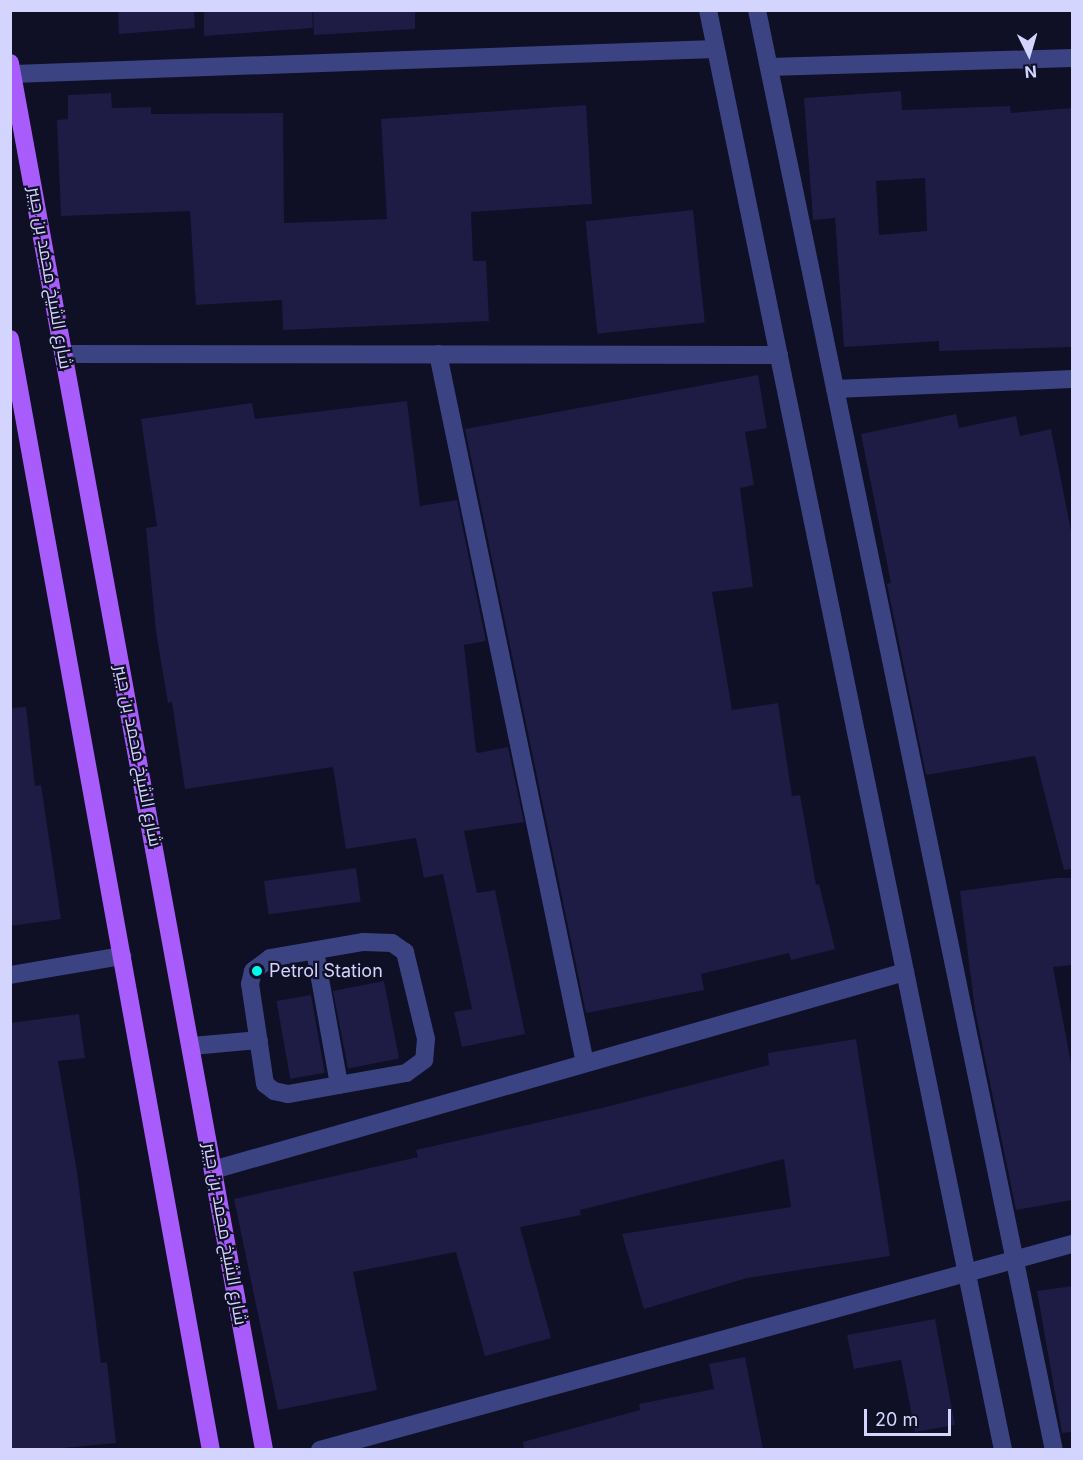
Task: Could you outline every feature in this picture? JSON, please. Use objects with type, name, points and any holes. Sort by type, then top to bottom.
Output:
[{"type":"main road","name":"شارع الشيخ محمد بن جبير","points":[[12,69],[264,1449]]},
{"type":"main road","points":[[10,339],[13,370],[211,1449]]},
{"type":"street","points":[[708,10],[1003,1449]]},
{"type":"street","points":[[758,10],[1053,1449]]},
{"type":"street","points":[[12,69],[716,49]]},
{"type":"street","points":[[769,67],[1072,58]]},
{"type":"street","points":[[63,354],[779,355]]},
{"type":"street","points":[[438,354],[585,1064]]},
{"type":"street","points":[[835,389],[1072,380]]},
{"type":"street","points":[[364,942],[392,943],[405,952],[426,1039],[424,1060],[406,1073],[288,1094],[274,1091],[265,1084],[250,984],[253,971],[270,958],[315,951],[364,942]]},
{"type":"street","points":[[315,951],[339,1085]]},
{"type":"street","points":[[10,975],[122,956]]},
{"type":"street","points":[[213,1170],[905,972]]},
{"type":"street","points":[[192,1046],[259,1040]]},
{"type":"street","points":[[320,1449],[1015,1262],[1072,1244]]},
{"type":"building","points":[[118,10],[194,10],[195,28],[119,34]]},
{"type":"building","points":[[204,10],[312,10],[313,28],[204,36]]},
{"type":"building","points":[[313,10],[415,10],[415,29],[314,35]]},
{"type":"building","points":[[901,91],[902,110],[1010,106],[1011,113],[1072,108],[1072,347],[939,351],[939,341],[844,347],[835,218],[813,220],[804,98]],"holes":[[[925,178],[927,231],[879,235],[876,181]]]},
{"type":"building","points":[[111,93],[112,108],[151,107],[151,114],[283,113],[284,223],[387,219],[381,119],[586,105],[592,204],[471,212],[473,261],[486,261],[489,321],[283,330],[282,300],[196,305],[190,211],[61,216],[57,120],[68,119],[68,95]]},
{"type":"building","points":[[693,210],[705,322],[597,334],[586,221]]},
{"type":"building","points":[[758,375],[767,428],[745,432],[754,485],[740,488],[753,587],[712,592],[732,710],[778,703],[792,796],[800,795],[816,885],[819,884],[835,949],[791,960],[789,953],[701,974],[704,990],[586,1013],[465,429]]},
{"type":"building","points":[[407,401],[420,506],[457,500],[486,641],[464,645],[476,751],[478,753],[508,747],[524,822],[464,831],[477,893],[495,890],[525,1034],[462,1047],[454,1012],[472,1009],[443,874],[424,878],[416,838],[346,849],[333,767],[185,789],[172,702],[168,703],[156,632],[146,528],[157,526],[141,419],[252,403],[255,419]]},
{"type":"building","points":[[956,414],[959,428],[1016,416],[1020,436],[1051,429],[1072,536],[1072,869],[1064,870],[1035,756],[926,775],[887,584],[891,583],[861,434]]},
{"type":"building","points":[[26,707],[35,786],[41,785],[61,919],[10,926],[10,708]]},
{"type":"building","points":[[356,868],[361,902],[269,915],[264,881]]},
{"type":"building","points":[[1056,878],[1072,878],[1072,965],[1053,967],[1072,1069],[1072,1200],[1016,1210],[975,1010],[960,891]]},
{"type":"building","points":[[384,981],[399,1059],[348,1068],[333,991]]},
{"type":"building","points":[[311,995],[325,1073],[290,1079],[277,1001]]},
{"type":"building","points":[[79,1014],[85,1058],[58,1061],[77,1172],[101,1363],[107,1362],[116,1443],[53,1449],[10,1449],[10,1023]]},
{"type":"building","points":[[856,1039],[890,1256],[747,1278],[644,1309],[622,1234],[791,1207],[784,1159],[580,1210],[581,1215],[520,1227],[551,1338],[485,1356],[456,1252],[353,1272],[377,1390],[278,1410],[234,1199],[418,1157],[416,1150],[606,1107],[769,1065],[768,1053]]},
{"type":"building","points":[[1072,1286],[1072,1432],[1062,1433],[1037,1291]]},
{"type":"building","points":[[935,1319],[955,1425],[915,1432],[901,1360],[854,1369],[847,1335]]},
{"type":"building","points":[[745,1357],[763,1449],[524,1449],[523,1442],[640,1410],[639,1404],[714,1389],[709,1364]]},
{"type":"place","name":"Petrol Station","points":[[257,971]]}]
